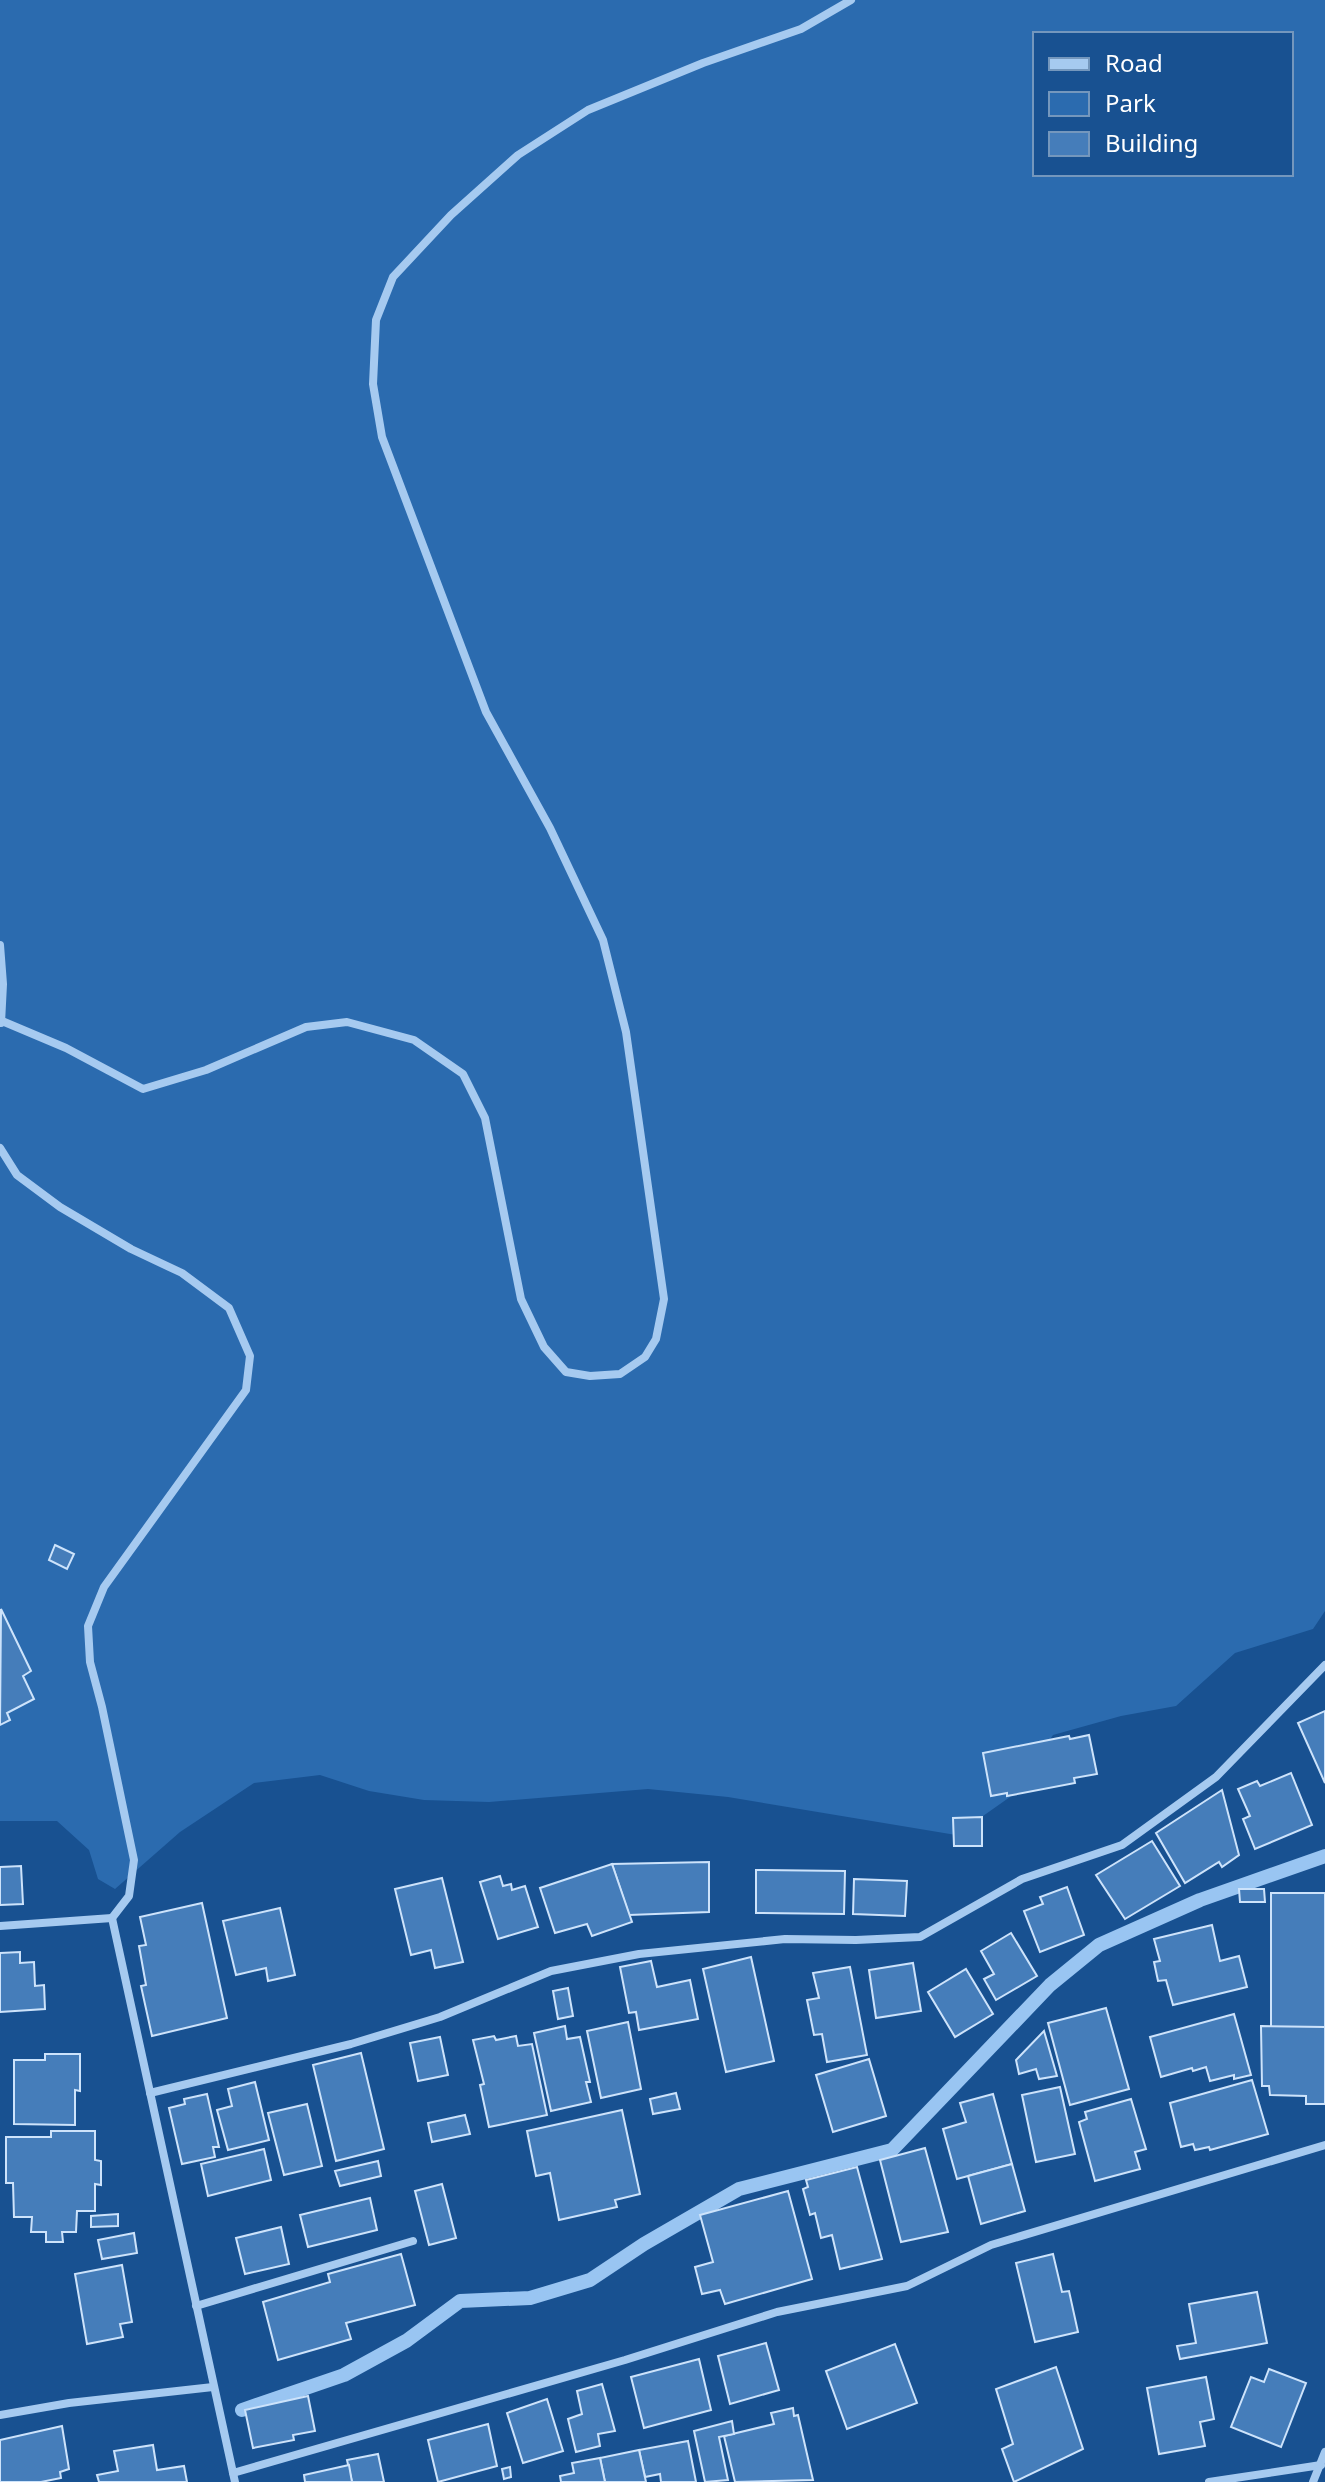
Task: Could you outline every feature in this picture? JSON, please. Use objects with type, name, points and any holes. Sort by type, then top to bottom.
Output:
[{"type":"street","points":[[0,945],[3,984],[1,1023],[66,1048],[143,1089],[206,1070],[306,1027],[347,1022],[414,1040],[463,1074],[485,1118],[521,1299],[544,1347],[566,1372],[590,1376],[620,1374],[645,1357],[656,1339],[664,1299],[626,1032],[603,940],[550,828],[486,712],[382,437],[373,384],[376,320],[393,277],[451,215],[518,155],[588,110],[703,63],[801,29],[851,0]]},
{"type":"street","points":[[0,1148],[17,1175],[60,1207],[131,1249],[182,1273],[229,1308],[250,1356],[246,1390],[104,1587],[88,1626],[90,1662],[134,1860],[129,1896],[112,1918],[0,1926]]},
{"type":"street","points":[[150,2093],[351,2044],[425,2022],[551,1971],[639,1954],[785,1939],[920,1937],[1022,1879],[1122,1845],[1216,1777],[1324,1667]]},
{"type":"street","points":[[112,1918],[234,2478],[777,2312],[907,2286],[991,2245],[1325,2145]]},
{"type":"street","points":[[196,2306],[413,2241]]},
{"type":"street","points":[[0,2415],[69,2403],[213,2387]]},
{"type":"street","points":[[1313,2482],[1325,2452]]},
{"type":"street","points":[[1209,2482],[1321,2465]]},
{"type":"green space","points":[[0,0],[1325,0],[1325,1611],[1313,1629],[1235,1653],[1176,1706],[1121,1716],[1053,1735],[1010,1797],[956,1835],[728,1797],[648,1789],[489,1802],[424,1800],[369,1791],[320,1775],[254,1783],[180,1832],[115,1889],[98,1879],[89,1850],[57,1821],[0,1821]]},
{"type":"building","points":[[55,1545],[74,1554],[67,1569],[49,1560]]},
{"type":"building","points":[[1,1609],[31,1671],[23,1676],[34,1699],[7,1713],[10,1720],[0,1725]]},
{"type":"building","points":[[1325,1711],[1325,1783],[1298,1723]]},
{"type":"building","points":[[1089,1735],[1097,1774],[1074,1778],[1075,1783],[1007,1796],[1007,1793],[991,1796],[983,1753]]},
{"type":"building","points":[[1291,1773],[1312,1825],[1255,1849],[1243,1819],[1250,1816],[1238,1789],[1257,1781],[1260,1786]]},
{"type":"building","points":[[1222,1790],[1239,1855],[1222,1867],[1219,1862],[1185,1883],[1156,1833]]},
{"type":"building","points":[[982,1817],[982,1846],[954,1846],[953,1818]]},
{"type":"building","points":[[1152,1841],[1180,1886],[1125,1919],[1096,1875]]},
{"type":"building","points":[[709,1862],[709,1912],[629,1915],[612,1864]]},
{"type":"building","points":[[612,1864],[632,1922],[592,1936],[587,1924],[555,1933],[540,1888]]},
{"type":"building","points":[[21,1866],[23,1904],[0,1905],[0,1867]]},
{"type":"building","points":[[756,1870],[845,1871],[844,1914],[756,1913]]},
{"type":"building","points":[[500,1876],[503,1886],[511,1884],[512,1890],[525,1886],[538,1927],[498,1939],[480,1882]]},
{"type":"building","points":[[442,1878],[463,1962],[435,1968],[431,1950],[411,1955],[395,1889]]},
{"type":"building","points":[[854,1879],[907,1881],[905,1916],[853,1914]]},
{"type":"building","points":[[1067,1887],[1084,1935],[1040,1952],[1024,1911],[1043,1904],[1040,1897]]},
{"type":"building","points":[[1239,1889],[1264,1889],[1265,1902],[1240,1902]]},
{"type":"building","points":[[1271,1893],[1325,1893],[1325,2027],[1271,2027]]},
{"type":"building","points":[[202,1903],[227,2018],[152,2036],[141,1986],[146,1985],[139,1946],[146,1945],[140,1917]]},
{"type":"building","points":[[280,1908],[295,1975],[268,1981],[266,1968],[236,1975],[223,1921]]},
{"type":"building","points":[[1212,1925],[1220,1961],[1239,1956],[1247,1987],[1173,2005],[1166,1980],[1158,1981],[1154,1962],[1160,1961],[1154,1939]]},
{"type":"building","points":[[1011,1933],[1037,1976],[996,2000],[984,1979],[994,1974],[981,1951]]},
{"type":"building","points":[[20,1952],[20,1963],[34,1962],[35,1986],[44,1985],[45,2009],[0,2012],[0,1953]]},
{"type":"building","points":[[751,1957],[774,2061],[726,2072],[703,1969]]},
{"type":"building","points":[[651,1961],[657,1987],[690,1980],[698,2019],[639,2030],[636,2012],[629,2013],[620,1967]]},
{"type":"building","points":[[913,1963],[921,2011],[876,2018],[869,1970]]},
{"type":"building","points":[[850,1967],[867,2055],[827,2062],[822,2034],[814,2035],[807,2000],[819,1998],[813,1973]]},
{"type":"building","points":[[966,1969],[993,2014],[955,2037],[928,1992]]},
{"type":"building","points":[[568,1988],[573,2016],[558,2019],[553,1991]]},
{"type":"building","points":[[1106,2008],[1129,2089],[1070,2105],[1048,2023]]},
{"type":"building","points":[[1234,2014],[1251,2075],[1234,2079],[1234,2075],[1210,2081],[1206,2067],[1161,2077],[1150,2037]]},
{"type":"building","points":[[628,2022],[641,2089],[601,2098],[587,2031]]},
{"type":"building","points":[[565,2026],[567,2039],[580,2037],[591,2102],[551,2111],[534,2033]]},
{"type":"building","points":[[1261,2026],[1325,2027],[1325,2104],[1306,2104],[1306,2096],[1270,2095],[1269,2086],[1262,2086]]},
{"type":"building","points":[[1044,2031],[1057,2076],[1039,2079],[1036,2069],[1019,2074],[1016,2060]]},
{"type":"building","points":[[494,2036],[496,2040],[516,2036],[518,2046],[532,2044],[547,2115],[489,2127],[480,2085],[484,2084],[473,2040]]},
{"type":"building","points":[[440,2037],[448,2075],[418,2081],[410,2043]]},
{"type":"building","points":[[361,2053],[384,2149],[336,2161],[313,2065]]},
{"type":"building","points":[[45,2054],[80,2054],[80,2091],[75,2090],[75,2125],[14,2124],[14,2060],[45,2060]]},
{"type":"building","points":[[869,2059],[886,2116],[833,2132],[816,2075]]},
{"type":"building","points":[[1252,2080],[1268,2134],[1210,2150],[1209,2147],[1195,2150],[1193,2144],[1181,2147],[1170,2103]]},
{"type":"building","points":[[255,2082],[269,2140],[228,2150],[217,2110],[232,2106],[228,2089]]},
{"type":"building","points":[[1060,2087],[1075,2154],[1036,2162],[1022,2095]]},
{"type":"building","points":[[676,2093],[680,2109],[653,2114],[650,2099]]},
{"type":"building","points":[[207,2094],[219,2147],[213,2147],[215,2157],[182,2164],[169,2108],[185,2104],[184,2099]]},
{"type":"building","points":[[993,2094],[1012,2164],[957,2179],[943,2129],[966,2122],[960,2103]]},
{"type":"building","points":[[1131,2099],[1146,2149],[1135,2152],[1140,2169],[1095,2181],[1079,2122],[1087,2119],[1085,2112]]},
{"type":"building","points":[[307,2104],[322,2166],[284,2175],[268,2113]]},
{"type":"building","points":[[622,2110],[640,2194],[615,2200],[617,2207],[559,2220],[550,2173],[536,2176],[527,2131]]},
{"type":"building","points":[[465,2115],[470,2134],[432,2142],[428,2123]]},
{"type":"building","points":[[51,2131],[95,2131],[95,2160],[101,2161],[101,2185],[95,2184],[95,2211],[77,2211],[76,2232],[62,2232],[63,2242],[46,2242],[46,2232],[31,2232],[32,2217],[14,2217],[13,2183],[6,2183],[6,2137],[51,2137]]},
{"type":"building","points":[[925,2148],[948,2232],[901,2242],[880,2160]]},
{"type":"building","points":[[264,2149],[271,2180],[208,2196],[201,2164]]},
{"type":"building","points":[[378,2161],[381,2176],[340,2186],[335,2171]]},
{"type":"building","points":[[1012,2164],[1025,2211],[981,2224],[968,2176]]},
{"type":"building","points":[[857,2167],[882,2259],[840,2269],[832,2235],[821,2238],[815,2213],[810,2215],[803,2189],[808,2187],[806,2180]]},
{"type":"building","points":[[442,2184],[456,2238],[429,2245],[415,2191]]},
{"type":"building","points":[[788,2191],[812,2279],[725,2304],[720,2290],[702,2294],[695,2267],[713,2262],[700,2215]]},
{"type":"building","points":[[370,2198],[377,2230],[308,2247],[300,2215]]},
{"type":"building","points":[[118,2214],[118,2226],[91,2227],[91,2216]]},
{"type":"building","points":[[281,2227],[289,2264],[245,2274],[236,2238]]},
{"type":"building","points":[[134,2233],[137,2253],[102,2259],[98,2240]]},
{"type":"building","points":[[401,2254],[415,2305],[346,2323],[351,2339],[278,2360],[263,2302],[330,2282],[328,2274]]},
{"type":"building","points":[[1053,2254],[1062,2292],[1069,2291],[1078,2332],[1035,2342],[1016,2263]]},
{"type":"building","points":[[122,2265],[132,2322],[120,2324],[123,2337],[87,2344],[75,2274]]},
{"type":"building","points":[[1257,2292],[1267,2343],[1180,2359],[1177,2346],[1196,2343],[1189,2304]]},
{"type":"building","points":[[766,2343],[779,2390],[730,2404],[718,2356]]},
{"type":"building","points":[[895,2344],[917,2403],[847,2429],[826,2371]]},
{"type":"building","points":[[699,2359],[711,2410],[644,2428],[631,2377]]},
{"type":"building","points":[[1056,2367],[1083,2449],[1014,2482],[1002,2449],[1013,2444],[996,2389]]},
{"type":"building","points":[[1269,2369],[1306,2383],[1281,2447],[1231,2427],[1251,2377],[1264,2382]]},
{"type":"building","points":[[1206,2377],[1214,2419],[1200,2422],[1205,2446],[1159,2454],[1147,2388]]},
{"type":"building","points":[[602,2384],[615,2431],[598,2434],[600,2446],[576,2452],[568,2419],[582,2414],[577,2391]]},
{"type":"building","points":[[308,2396],[315,2431],[293,2435],[294,2440],[253,2448],[245,2410]]},
{"type":"building","points":[[547,2399],[563,2451],[523,2463],[507,2413]]},
{"type":"building","points":[[793,2408],[794,2416],[798,2415],[813,2480],[735,2482],[724,2436],[774,2424],[771,2413]]},
{"type":"building","points":[[732,2421],[734,2434],[719,2437],[728,2480],[705,2482],[694,2431]]},
{"type":"building","points":[[488,2424],[497,2466],[438,2482],[428,2440]]},
{"type":"building","points":[[62,2426],[69,2469],[60,2472],[61,2478],[41,2482],[0,2482],[0,2440]]},
{"type":"building","points":[[688,2441],[696,2482],[661,2482],[660,2474],[645,2477],[639,2450]]},
{"type":"building","points":[[153,2445],[157,2470],[184,2466],[187,2482],[99,2482],[97,2475],[118,2471],[114,2451]]},
{"type":"building","points":[[639,2450],[646,2482],[605,2482],[600,2458]]},
{"type":"building","points":[[378,2454],[384,2482],[352,2482],[347,2460]]},
{"type":"building","points":[[600,2458],[605,2482],[561,2482],[560,2476],[574,2473],[572,2463]]},
{"type":"building","points":[[349,2465],[352,2482],[305,2482],[304,2475]]},
{"type":"building","points":[[510,2467],[511,2477],[504,2479],[502,2469]]},
{"type":"waterway","points":[[242,2410],[344,2375],[406,2341],[460,2301],[530,2298],[590,2280],[644,2244],[739,2189],[892,2150],[1050,1985],[1099,1945],[1200,1900],[1325,1856]]}]
